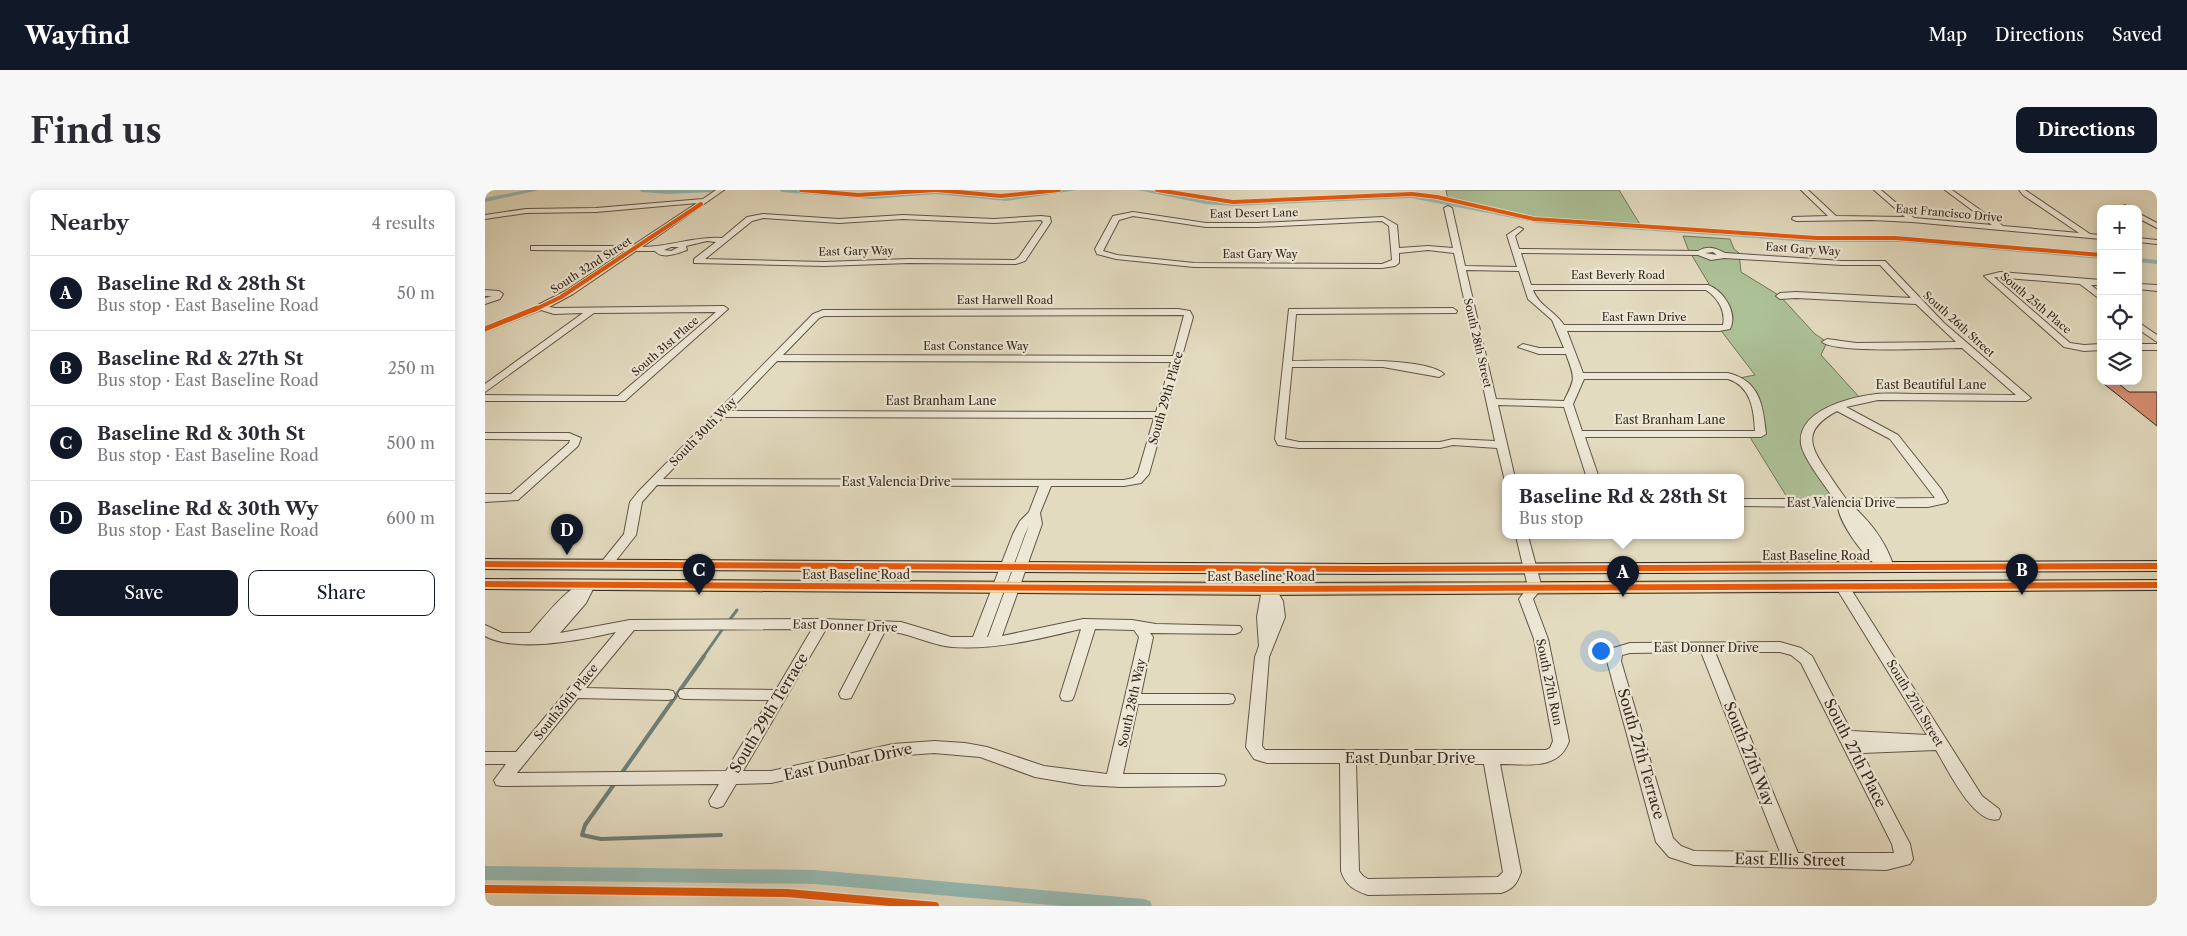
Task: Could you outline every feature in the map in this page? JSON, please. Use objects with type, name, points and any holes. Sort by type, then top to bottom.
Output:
[{"type":"main road","name":"East Baseline Road","points":[[485,564],[1368,569],[2157,566]]},
{"type":"main road","points":[[588,585],[605,566]]},
{"type":"main road","points":[[2125,566],[2150,585]]},
{"type":"main road","points":[[1801,568],[1821,574],[1842,586]]},
{"type":"main road","points":[[1842,586],[1841,581],[1844,578],[1882,576],[1886,575],[1888,568],[1909,578],[1937,586]]},
{"type":"main road","points":[[1269,589],[1270,583],[1276,580],[1338,576],[1368,569]]},
{"type":"main road","name":"East Baseline Road","points":[[485,584],[1269,589],[2150,585]]},
{"type":"street","name":"South 32nd Street","points":[[485,329],[541,307],[570,292],[720,190]]},
{"type":"street","points":[[1804,190],[1835,219]]},
{"type":"street","points":[[1877,190],[1913,220]]},
{"type":"street","points":[[1948,190],[2001,228]]},
{"type":"street","points":[[2022,190],[2025,194],[2089,236]]},
{"type":"street","points":[[485,216],[519,210],[595,210],[660,203],[702,202]]},
{"type":"street","name":"South 28th Street","points":[[1448,208],[1508,474]]},
{"type":"street","name":"East Desert Lane","points":[[1100,252],[1099,249],[1114,221],[1122,215],[1133,214],[1206,225],[1387,220],[1393,225],[1395,251]]},
{"type":"street","name":"East Gary Way","points":[[755,216],[839,221],[903,217],[994,221],[1047,219],[1047,222],[1022,259],[1016,262],[909,261],[824,264],[697,261],[723,240],[755,216]]},
{"type":"street","points":[[2142,217],[2157,226]]},
{"type":"street","name":"East Francisco Drive","points":[[1796,219],[1913,220],[2097,237]]},
{"type":"street","points":[[1519,229],[1511,235],[1534,302],[1555,318],[1561,328],[1579,376],[1579,384],[1568,404],[1592,474]]},
{"type":"street","points":[[534,248],[660,249],[723,240]]},
{"type":"street","points":[[2142,240],[2157,242]]},
{"type":"street","points":[[1395,251],[1458,252]]},
{"type":"street","name":"East Gary Way","points":[[1100,252],[1116,257],[1194,265],[1392,264],[1396,261],[1395,251]]},
{"type":"street","name":"East Gary Way","points":[[1517,251],[1700,253],[1712,258],[1720,257],[1722,254],[1882,264]]},
{"type":"street","name":"South 26th Street","points":[[1882,264],[1916,301],[1964,346],[2026,398]]},
{"type":"street","points":[[1462,268],[1522,268]]},
{"type":"street","name":"South 25th Place","points":[[2081,281],[2000,274],[1989,275],[1997,285],[2062,340],[2073,346],[2097,347]]},
{"type":"street","points":[[2081,281],[2097,282]]},
{"type":"street","points":[[2081,281],[2097,295]]},
{"type":"street","name":"East Beverly Road","points":[[1528,286],[1708,288],[1713,290],[1727,310],[1729,324],[1727,327]]},
{"type":"street","points":[[2142,286],[2157,288]]},
{"type":"street","points":[[485,293],[499,294],[497,297],[485,301]]},
{"type":"street","points":[[1779,296],[1796,295],[1916,301]]},
{"type":"street","points":[[541,307],[553,311],[594,309]]},
{"type":"street","points":[[485,389],[594,309]]},
{"type":"street","name":"South 31st Place","points":[[485,398],[621,399],[724,310],[594,309]]},
{"type":"street","points":[[1453,311],[1292,311],[1288,364],[1279,436],[1282,443],[1299,445],[1440,445],[1452,448],[1502,445]]},
{"type":"street","name":"East Harwell Road","points":[[823,313],[1187,313]]},
{"type":"street","name":"South 30th Way","points":[[605,566],[630,535],[636,502],[816,316],[823,313]]},
{"type":"street","name":"South 29th Place","points":[[1137,481],[1143,474],[1161,415],[1189,317],[1187,313]]},
{"type":"street","name":"East Fawn Drive","points":[[1561,328],[1727,327]]},
{"type":"street","points":[[2142,328],[2157,339]]},
{"type":"street","points":[[1827,342],[1856,346],[1964,346]]},
{"type":"street","points":[[1523,347],[1539,350],[1569,351]]},
{"type":"street","points":[[2142,347],[2157,347]]},
{"type":"street","name":"East Constance Way","points":[[775,358],[1177,359]]},
{"type":"street","points":[[1288,364],[1393,365],[1439,374]]},
{"type":"street","name":"East Branham Lane","points":[[1579,376],[1728,376],[1739,378],[1744,382],[1756,401],[1761,434],[1579,434]]},
{"type":"street","name":"East Beautiful Lane","points":[[1837,407],[1878,397],[2026,398]]},
{"type":"street","points":[[1492,402],[1568,404]]},
{"type":"street","points":[[1837,407],[1824,413],[1814,421],[1806,440],[1811,456],[1843,502],[1842,512],[1872,554],[1888,568]]},
{"type":"street","name":"East Valencia Drive","points":[[1744,503],[1928,503],[1942,501],[1937,491],[1894,437],[1877,426],[1837,407]]},
{"type":"street","name":"East Branham Lane","points":[[721,414],[1161,415]]},
{"type":"street","points":[[485,436],[569,436],[577,438],[574,444],[514,498],[485,498]]},
{"type":"street","name":"East Valencia Drive","points":[[655,482],[1124,483],[1137,481]]},
{"type":"street","points":[[978,642],[986,619],[1005,587],[1013,568],[1025,534],[1024,524],[1034,513],[1047,482]]},
{"type":"street","points":[[1523,539],[1535,588]]},
{"type":"street","points":[[534,638],[581,600],[588,585]]},
{"type":"street","name":"South 27th Street","points":[[1842,586],[1976,802],[1993,814]]},
{"type":"street","points":[[993,642],[1002,619],[1005,587]]},
{"type":"street","name":"South 27th Run","points":[[1535,588],[1526,599],[1541,639],[1561,741],[1558,751]]},
{"type":"street","name":"East Dunbar Drive","points":[[1269,589],[1278,604],[1269,621],[1276,629],[1265,645],[1262,657],[1254,747],[1260,755],[1267,757],[1348,758],[1538,758],[1552,756],[1558,751]]},
{"type":"street","points":[[548,638],[560,617]]},
{"type":"street","points":[[986,619],[1002,619]]},
{"type":"street","name":"East Donner Drive","points":[[487,635],[500,638],[566,638],[630,624],[822,624],[901,627],[951,642],[993,642],[1010,641],[1089,625],[1133,625],[1140,628],[1235,629]]},
{"type":"street","name":"South30th Place","points":[[502,780],[630,624]]},
{"type":"street","name":"South 29th Terrace","points":[[717,801],[822,624]]},
{"type":"street","points":[[1067,696],[1089,625]]},
{"type":"street","points":[[846,694],[881,626]]},
{"type":"street","name":"South 28th Way","points":[[1115,779],[1146,637],[1140,628]]},
{"type":"street","name":"East Donner Drive","points":[[1615,652],[1630,648],[1780,647],[1797,651]]},
{"type":"street","name":"South 27th Way","points":[[1706,648],[1792,860]]},
{"type":"street","name":"South 27th Place","points":[[1797,651],[1807,660],[1901,844],[1904,859]]},
{"type":"street","name":"South 27th Terrace","points":[[1615,652],[1614,661],[1665,842],[1675,852]]},
{"type":"street","points":[[574,693],[668,694]]},
{"type":"street","points":[[685,694],[780,695]]},
{"type":"street","points":[[1134,699],[1228,699]]},
{"type":"street","points":[[1849,742],[1887,742],[1927,748],[1939,744]]},
{"type":"street","name":"East Dunbar Drive","points":[[502,780],[730,779],[796,774],[867,755],[906,748],[933,746],[966,748],[995,755],[1026,768],[1062,776],[1115,779],[1219,780]]},
{"type":"street","points":[[485,758],[520,758]]},
{"type":"street","points":[[1348,758],[1350,871],[1352,878],[1358,884],[1369,887],[1501,885],[1509,880],[1512,872],[1491,758]]},
{"type":"street","name":"East Ellis Street","points":[[1675,852],[1695,858],[1886,862],[1904,859]]},
{"type":"green space","points":[[1446,190],[1619,190],[1641,226],[1521,218],[1448,200]]},
{"type":"green space","points":[[1683,236],[1730,239],[1734,249],[1739,253],[1741,272],[1780,296],[1815,334],[1827,342],[1821,355],[1861,399],[1824,413],[1806,440],[1843,502],[1790,502],[1748,434],[1760,433],[1759,409],[1739,378],[1755,375],[1719,328],[1727,327],[1727,310],[1708,288],[1709,284],[1688,249]]},
{"type":"building","points":[[2105,385],[2120,385],[2129,392],[2157,392],[2157,426]]},
{"type":"waterway","points":[[485,200],[536,190]]},
{"type":"waterway","points":[[642,190],[668,192],[713,190]]},
{"type":"waterway","points":[[782,190],[872,197],[936,192],[1006,199],[1074,190]]},
{"type":"waterway","points":[[1140,190],[1206,202],[1233,204],[1411,196],[1539,221],[1811,240],[1902,240],[2097,257]]},
{"type":"waterway","points":[[2142,260],[2157,262]]},
{"type":"waterway","points":[[728,622],[737,610]]},
{"type":"waterway","points":[[703,657],[724,627]]},
{"type":"waterway","points":[[621,774],[704,656]]},
{"type":"waterway","points":[[615,783],[585,825],[582,835],[601,839],[721,835]]},
{"type":"waterway","points":[[485,873],[815,877],[1144,906]]},
{"type":"cycle path","points":[[801,190],[858,195],[936,190],[1001,196],[1059,190]]},
{"type":"cycle path","points":[[1157,190],[1233,202],[1412,194],[1437,197],[1534,219],[1817,238],[1895,238],[2097,255]]},
{"type":"cycle path","points":[[485,329],[527,313],[561,297],[701,204]]},
{"type":"cycle path","points":[[485,564],[1368,569],[2157,566]]},
{"type":"cycle path","points":[[485,584],[1269,589],[2157,585]]},
{"type":"cycle path","points":[[485,889],[787,893],[935,906]]},
{"type":"place","name":"Baseline Rd & 30th Wy","points":[[567,555]]},
{"type":"place","name":"Baseline Rd & 30th St","points":[[699,595]]},
{"type":"place","name":"Baseline Rd & 27th St","points":[[2022,595]]},
{"type":"place","name":"Baseline Rd & 28th St","points":[[1623,597]]}]
